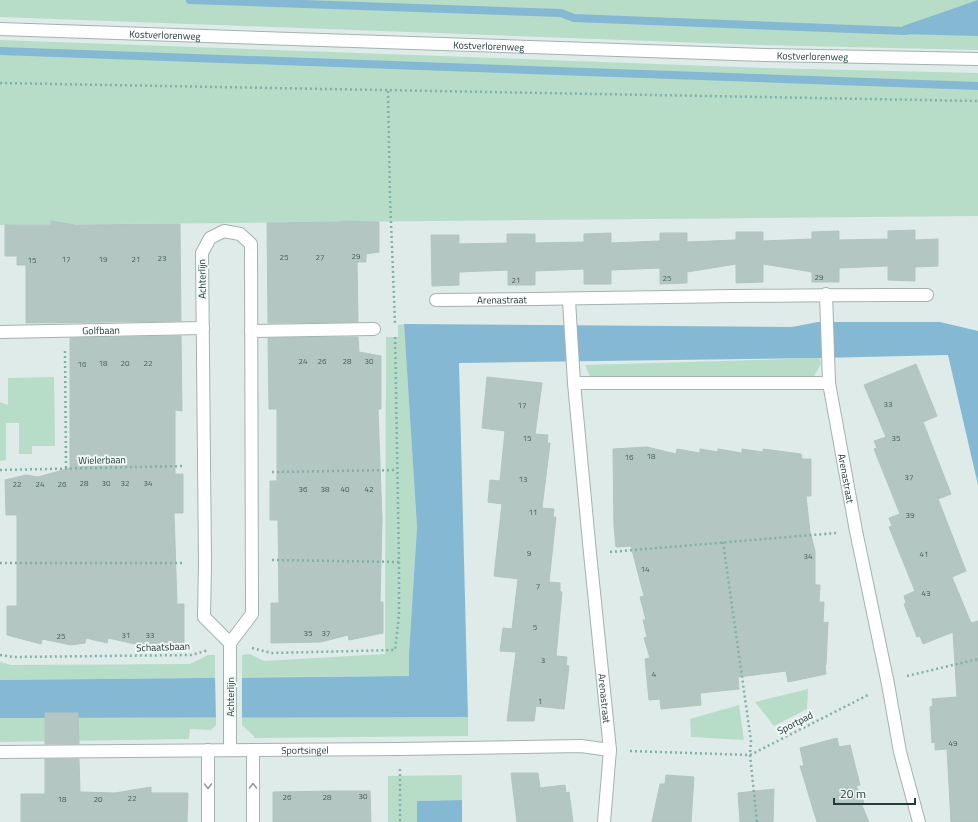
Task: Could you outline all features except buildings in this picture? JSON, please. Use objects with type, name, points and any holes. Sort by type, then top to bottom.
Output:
[{"type":"street","name":"Kostverlorenweg","points":[[0,29],[764,55],[978,59]]},
{"type":"street","name":"Achterlijn","points":[[230,643],[204,616],[205,562],[202,253],[210,238],[224,231],[240,234],[251,244],[252,614],[230,643],[230,750]]},
{"type":"street","name":"Arenastraat","points":[[436,300],[569,300],[826,294],[927,295]]},
{"type":"street","name":"Arenastraat","points":[[826,294],[829,383],[856,531],[888,684],[900,752],[919,822]]},
{"type":"street","name":"Arenastraat","points":[[569,300],[574,383],[610,750],[604,822]]},
{"type":"street","name":"Golfbaan","points":[[0,332],[203,328]]},
{"type":"street","points":[[251,331],[374,329]]},
{"type":"street","points":[[574,383],[829,383]]},
{"type":"street","name":"Sportsingel","points":[[0,752],[400,750],[581,746],[610,750]]},
{"type":"street","points":[[208,750],[208,822]]},
{"type":"street","points":[[253,750],[253,822]]},
{"type":"path","points":[[0,83],[978,101]]},
{"type":"path","points":[[388,90],[390,196],[395,315]]},
{"type":"path","points":[[64,331],[66,468]]},
{"type":"path","points":[[252,560],[399,562],[395,334]]},
{"type":"path","name":"Wielerbaan","points":[[0,470],[204,465]]},
{"type":"path","points":[[251,472],[397,470]]},
{"type":"path","points":[[590,553],[856,531]]},
{"type":"path","points":[[723,542],[751,741],[750,755],[757,822]]},
{"type":"path","points":[[0,563],[205,562]]},
{"type":"path","name":"Schaatsbaan","points":[[0,655],[13,657],[191,655],[230,643],[271,652],[395,650],[399,615],[399,562]]},
{"type":"path","name":"Sportpad","points":[[610,750],[750,755],[897,679],[978,659]]},
{"type":"path","points":[[400,750],[400,822]]},
{"type":"green space","points":[[0,0],[978,0],[978,50],[760,45],[0,17]]},
{"type":"green space","points":[[0,40],[767,68],[978,73],[978,216],[0,225]]},
{"type":"green space","points":[[404,324],[417,527],[409,653],[409,676],[242,677],[242,655],[250,654],[264,661],[385,654],[386,337],[398,337],[398,325]]},
{"type":"green space","points":[[820,358],[821,364],[814,376],[591,379],[585,365]]},
{"type":"green space","points":[[54,377],[55,446],[32,446],[32,454],[19,454],[19,423],[6,423],[6,460],[0,461],[0,402],[8,405],[8,378]]},
{"type":"green space","points":[[208,655],[215,655],[215,678],[0,680],[0,662],[11,665],[190,664]]},
{"type":"green space","points":[[808,689],[807,709],[774,726],[755,702]]},
{"type":"green space","points":[[739,705],[744,740],[691,737],[690,719]]},
{"type":"green space","points":[[242,717],[468,717],[468,736],[254,738],[254,736],[242,725]]},
{"type":"green space","points":[[0,718],[216,718],[216,725],[211,730],[190,729],[189,739],[0,742]]},
{"type":"green space","points":[[462,775],[462,800],[418,801],[417,822],[388,822],[388,776]]},
{"type":"water","points":[[978,0],[978,36],[902,34],[903,26]]},
{"type":"water","points":[[818,322],[940,322],[978,331],[978,485],[948,355],[459,363],[468,717],[0,718],[0,680],[409,676],[409,653],[417,527],[404,324],[792,327]]},
{"type":"water","points":[[462,800],[462,822],[417,822],[417,801]]},
{"type":"pier","points":[[242,675],[242,719],[216,720],[215,676]]},
{"type":"waterway","points":[[190,0],[561,13],[574,18],[905,31],[913,29]]},
{"type":"waterway","points":[[0,51],[978,86]]}]
